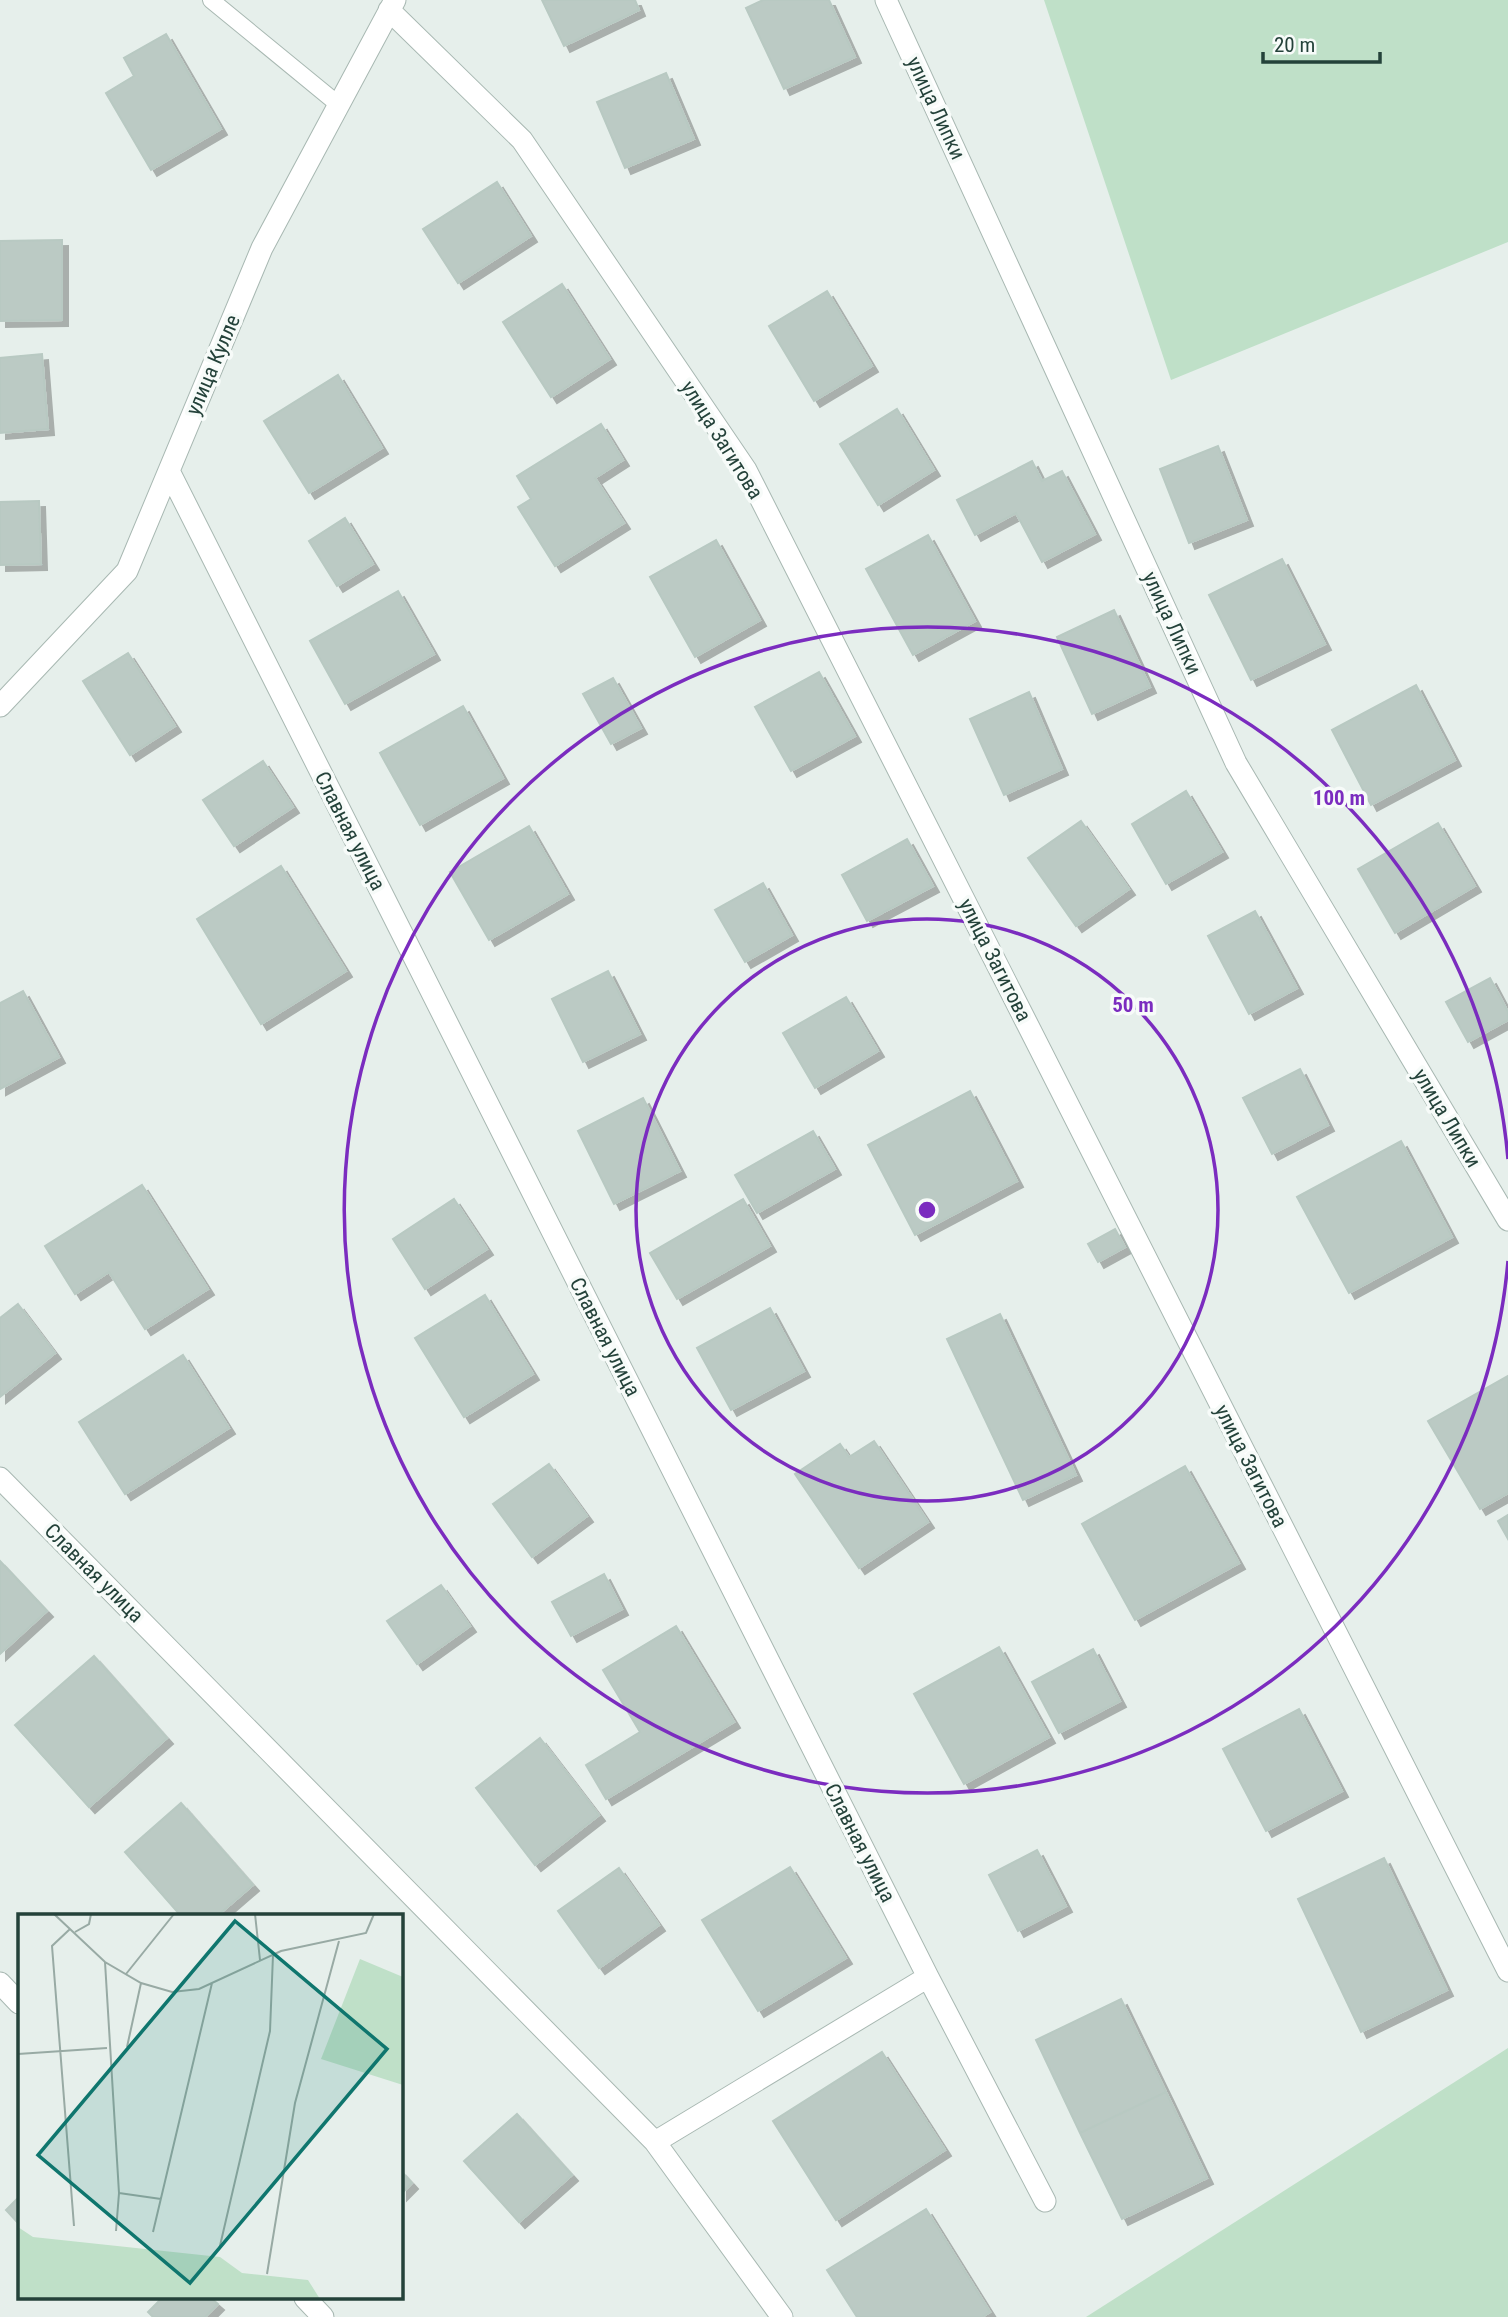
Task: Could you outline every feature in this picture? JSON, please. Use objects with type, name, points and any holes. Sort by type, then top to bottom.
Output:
[{"type":"street","name":"улица Липки","points":[[886,0],[1236,763],[1508,1220]]},
{"type":"street","name":"улица Кулле","points":[[0,706],[127,571],[262,248],[392,5]]},
{"type":"street","name":"улица Загитова","points":[[392,5],[522,140],[746,470],[1508,1971]]},
{"type":"street","name":"Славная улица","points":[[169,471],[928,1977],[1045,2201]]},
{"type":"street","name":"Славная улица","points":[[0,1478],[655,2142],[782,2317]]},
{"type":"street","points":[[655,2142],[928,1977]]},
{"type":"street","points":[[0,1983],[18,2002]]},
{"type":"street","points":[[307,2300],[323,2317]]},
{"type":"lane","points":[[211,0],[339,105]]},
{"type":"green space","points":[[1044,0],[1508,0],[1508,242],[1171,380]]},
{"type":"green space","points":[[1508,2048],[1508,2317],[1086,2317]]},
{"type":"building","points":[[542,0],[635,0],[639,10],[564,46]]},
{"type":"building","points":[[763,0],[829,0],[855,57],[784,89],[746,8]]},
{"type":"building","points":[[166,34],[221,129],[151,170],[106,93],[134,76],[124,58]]},
{"type":"building","points":[[666,73],[694,139],[625,168],[597,102]]},
{"type":"building","points":[[497,182],[531,236],[458,283],[423,229]]},
{"type":"building","points":[[62,240],[62,320],[0,321],[0,241]]},
{"type":"building","points":[[562,284],[610,359],[551,397],[503,322]]},
{"type":"building","points":[[827,291],[872,366],[814,401],[769,326]]},
{"type":"building","points":[[42,354],[48,429],[0,433],[0,358]]},
{"type":"building","points":[[338,375],[382,448],[309,493],[264,421]]},
{"type":"building","points":[[897,409],[934,470],[878,505],[840,444]]},
{"type":"building","points":[[601,424],[623,460],[595,478],[624,523],[555,566],[518,507],[531,499],[517,476]]},
{"type":"building","points":[[1218,446],[1247,520],[1189,543],[1160,469]]},
{"type":"building","points":[[1032,461],[1042,481],[1062,471],[1095,534],[1042,562],[1016,513],[975,535],[957,500]]},
{"type":"building","points":[[39,501],[41,564],[0,565],[0,502]]},
{"type":"building","points":[[345,518],[373,564],[337,586],[309,541]]},
{"type":"building","points":[[928,535],[975,621],[913,655],[866,569]]},
{"type":"building","points":[[716,540],[760,620],[695,657],[650,577]]},
{"type":"building","points":[[1282,559],[1325,644],[1251,680],[1209,595]]},
{"type":"building","points":[[398,591],[434,654],[345,704],[310,641]]},
{"type":"building","points":[[1114,610],[1150,687],[1092,714],[1057,637]]},
{"type":"building","points":[[128,653],[175,726],[130,755],[83,681]]},
{"type":"building","points":[[819,672],[855,736],[791,771],[755,707]]},
{"type":"building","points":[[613,678],[641,728],[611,744],[583,694]]},
{"type":"building","points":[[1416,685],[1455,760],[1371,805],[1332,730]]},
{"type":"building","points":[[1029,692],[1062,769],[1004,795],[970,719]]},
{"type":"building","points":[[463,706],[503,778],[420,825],[380,753]]},
{"type":"building","points":[[263,761],[293,807],[234,846],[203,800]]},
{"type":"building","points":[[1186,791],[1222,852],[1166,884],[1132,824]]},
{"type":"building","points":[[1081,821],[1129,889],[1076,926],[1028,858]]},
{"type":"building","points":[[1438,823],[1475,886],[1395,933],[1358,869]]},
{"type":"building","points":[[529,826],[568,894],[489,940],[450,872]]},
{"type":"building","points":[[907,839],[933,886],[867,921],[842,875]]},
{"type":"building","points":[[281,866],[346,971],[261,1024],[197,919]]},
{"type":"building","points":[[763,883],[792,935],[745,962],[715,910]]},
{"type":"building","points":[[1255,911],[1297,988],[1249,1014],[1208,936]]},
{"type":"building","points":[[608,971],[640,1034],[583,1062],[552,999]]},
{"type":"building","points":[[1490,978],[1508,1012],[1508,1020],[1468,1042],[1446,1002]]},
{"type":"building","points":[[23,991],[59,1057],[0,1089],[0,1003]]},
{"type":"building","points":[[846,997],[878,1051],[815,1088],[783,1033]]},
{"type":"building","points":[[1300,1069],[1328,1125],[1272,1154],[1243,1098]]},
{"type":"building","points":[[970,1091],[1017,1181],[915,1235],[868,1145]]},
{"type":"building","points":[[643,1098],[680,1171],[614,1204],[578,1131]]},
{"type":"building","points":[[813,1131],[835,1169],[757,1213],[735,1175]]},
{"type":"building","points":[[1401,1141],[1452,1237],[1349,1293],[1297,1197]]},
{"type":"building","points":[[142,1185],[208,1289],[145,1329],[109,1272],[75,1294],[45,1246]]},
{"type":"building","points":[[454,1199],[487,1249],[425,1289],[393,1239]]},
{"type":"building","points":[[743,1199],[770,1246],[677,1299],[650,1253]]},
{"type":"building","points":[[1115,1229],[1125,1247],[1098,1262],[1088,1244]]},
{"type":"building","points":[[485,1295],[533,1374],[464,1417],[415,1338]]},
{"type":"building","points":[[18,1304],[55,1353],[0,1397],[0,1318]]},
{"type":"building","points":[[770,1308],[804,1371],[731,1410],[697,1348]]},
{"type":"building","points":[[1000,1314],[1076,1475],[1023,1500],[947,1339]]},
{"type":"building","points":[[183,1355],[229,1428],[125,1494],[79,1422]]},
{"type":"building","points":[[1508,1376],[1508,1493],[1480,1509],[1428,1421]]},
{"type":"building","points":[[874,1441],[928,1522],[859,1568],[795,1474],[840,1444],[849,1457]]},
{"type":"building","points":[[549,1464],[587,1516],[532,1557],[493,1504]]},
{"type":"building","points":[[1185,1466],[1239,1563],[1135,1620],[1082,1524]]},
{"type":"building","points":[[1508,1515],[1508,1539],[1498,1521]]},
{"type":"building","points":[[0,1561],[47,1611],[0,1654]]},
{"type":"building","points":[[604,1574],[622,1609],[571,1636],[552,1602]]},
{"type":"building","points":[[441,1585],[470,1626],[417,1664],[387,1621]]},
{"type":"building","points":[[676,1626],[734,1722],[606,1799],[586,1765],[640,1732],[603,1670]]},
{"type":"building","points":[[999,1647],[1049,1737],[964,1784],[914,1694]]},
{"type":"building","points":[[1093,1649],[1120,1701],[1059,1733],[1032,1682]]},
{"type":"building","points":[[94,1656],[167,1738],[89,1807],[15,1725]]},
{"type":"building","points":[[1299,1709],[1342,1791],[1266,1831],[1223,1749]]},
{"type":"building","points":[[540,1738],[599,1815],[535,1865],[476,1788]]},
{"type":"building","points":[[181,1803],[253,1885],[219,1914],[179,1914],[125,1852]]},
{"type":"building","points":[[1037,1850],[1066,1906],[1018,1931],[989,1875]]},
{"type":"building","points":[[1384,1858],[1447,1990],[1361,2032],[1298,1899]]},
{"type":"building","points":[[790,1867],[846,1958],[758,2011],[702,1920]]},
{"type":"building","points":[[619,1868],[659,1925],[599,1968],[558,1911]]},
{"type":"building","points":[[1121,1999],[1166,2092],[1080,2133],[1036,2040]]},
{"type":"building","points":[[882,2052],[945,2150],[836,2220],[773,2121]]},
{"type":"building","points":[[1166,2092],[1207,2178],[1122,2219],[1080,2133]]},
{"type":"building","points":[[517,2114],[572,2175],[519,2222],[464,2161]]},
{"type":"building","points":[[402,2172],[412,2183],[402,2193]]},
{"type":"building","points":[[18,2198],[18,2223],[6,2210]]},
{"type":"building","points":[[926,2209],[990,2312],[982,2317],[857,2317],[827,2270]]},
{"type":"building","points":[[160,2300],[213,2300],[218,2304],[205,2317],[153,2317],[148,2312]]}]
